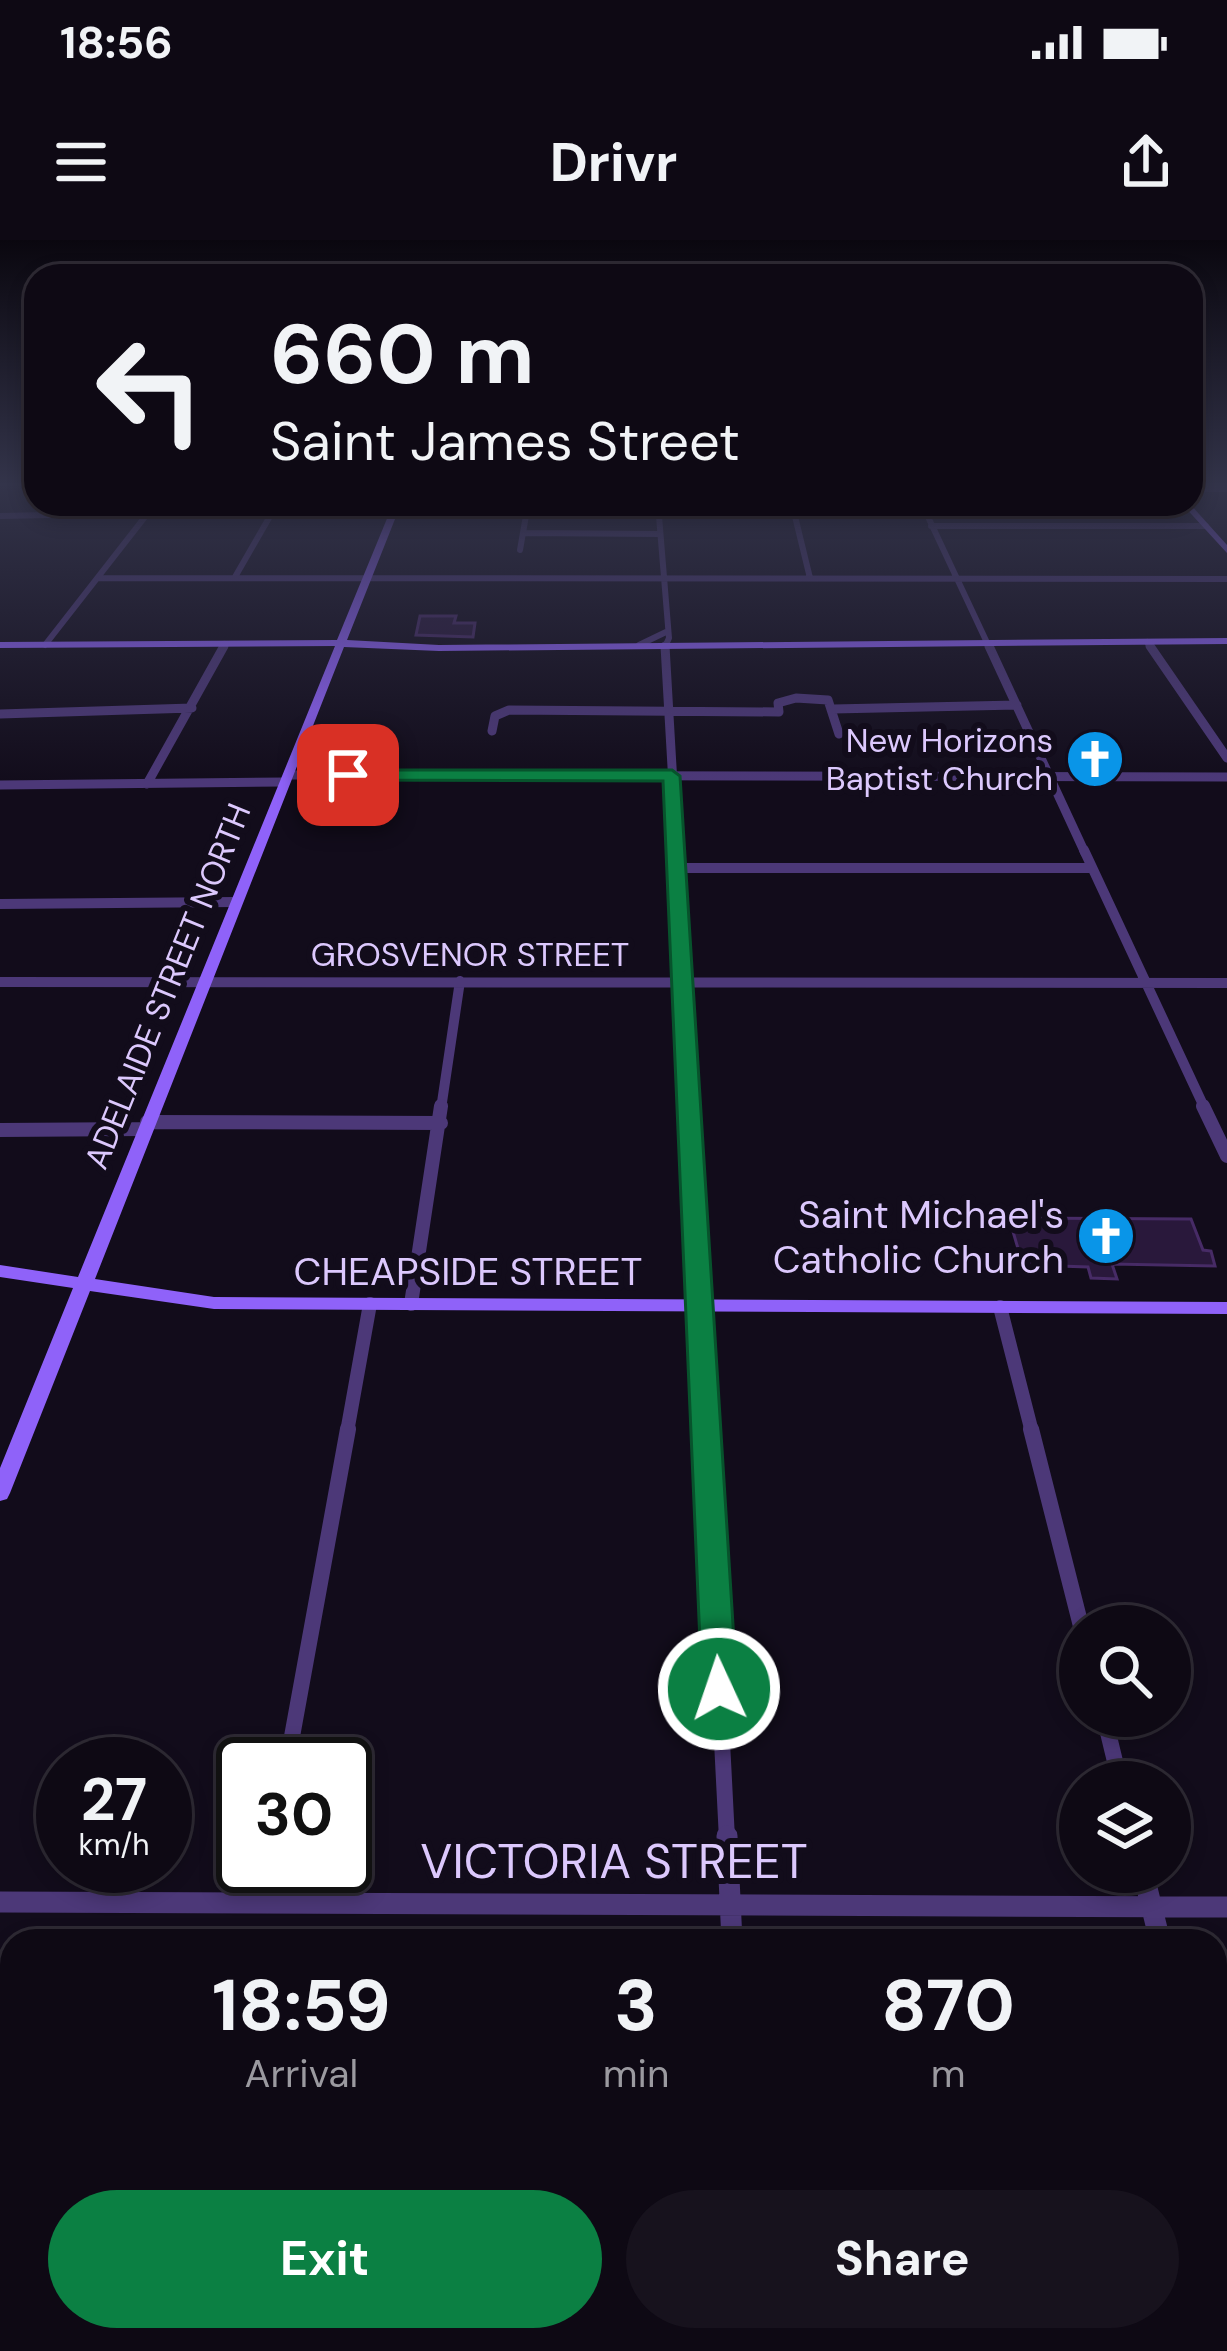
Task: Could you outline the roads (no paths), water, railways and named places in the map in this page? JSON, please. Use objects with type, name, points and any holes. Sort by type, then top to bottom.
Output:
[{"type":"main road","name":"ADELAIDE STREET NORTH","points":[[0,1493],[365,586]]},
{"type":"main road","points":[[349,625],[365,636],[393,643]]},
{"type":"main road","points":[[0,645],[1227,641]]},
{"type":"main road","points":[[341,644],[448,646]]},
{"type":"main road","name":"CHEAPSIDE STREET","points":[[0,1271],[192,1302],[1227,1308]]},
{"type":"street","points":[[45,645],[92,586]]},
{"type":"street","points":[[663,586],[732,1929]]},
{"type":"street","points":[[961,586],[1227,1156]]},
{"type":"street","points":[[1147,642],[1227,758]]},
{"type":"street","points":[[147,784],[224,644]]},
{"type":"street","points":[[492,731],[494,716],[509,710],[779,712],[778,703],[785,698],[828,700],[839,734]]},
{"type":"street","points":[[833,709],[1017,705]]},
{"type":"street","points":[[0,714],[192,708]]},
{"type":"street","points":[[0,785],[286,778],[1227,777]]},
{"type":"street","points":[[677,868],[1092,868]]},
{"type":"street","points":[[0,904],[235,902]]},
{"type":"street","points":[[411,1304],[460,981]]},
{"type":"street","name":"GROSVENOR STREET","points":[[0,982],[1227,983]]},
{"type":"street","points":[[0,1130],[441,1123]]},
{"type":"street","points":[[292,1737],[370,1304]]},
{"type":"street","points":[[1000,1307],[1076,1605]]},
{"type":"street","points":[[262,1900],[263,1893]]},
{"type":"street","points":[[1149,1893],[1157,1929]]},
{"type":"street","name":"VICTORIA STREET","points":[[0,1902],[1227,1907]]},
{"type":"place","name":"New Horizons Baptist Church","points":[[1095,759]]},
{"type":"place","name":"Saint Michael's Catholic Church","points":[[1106,1236]]}]
